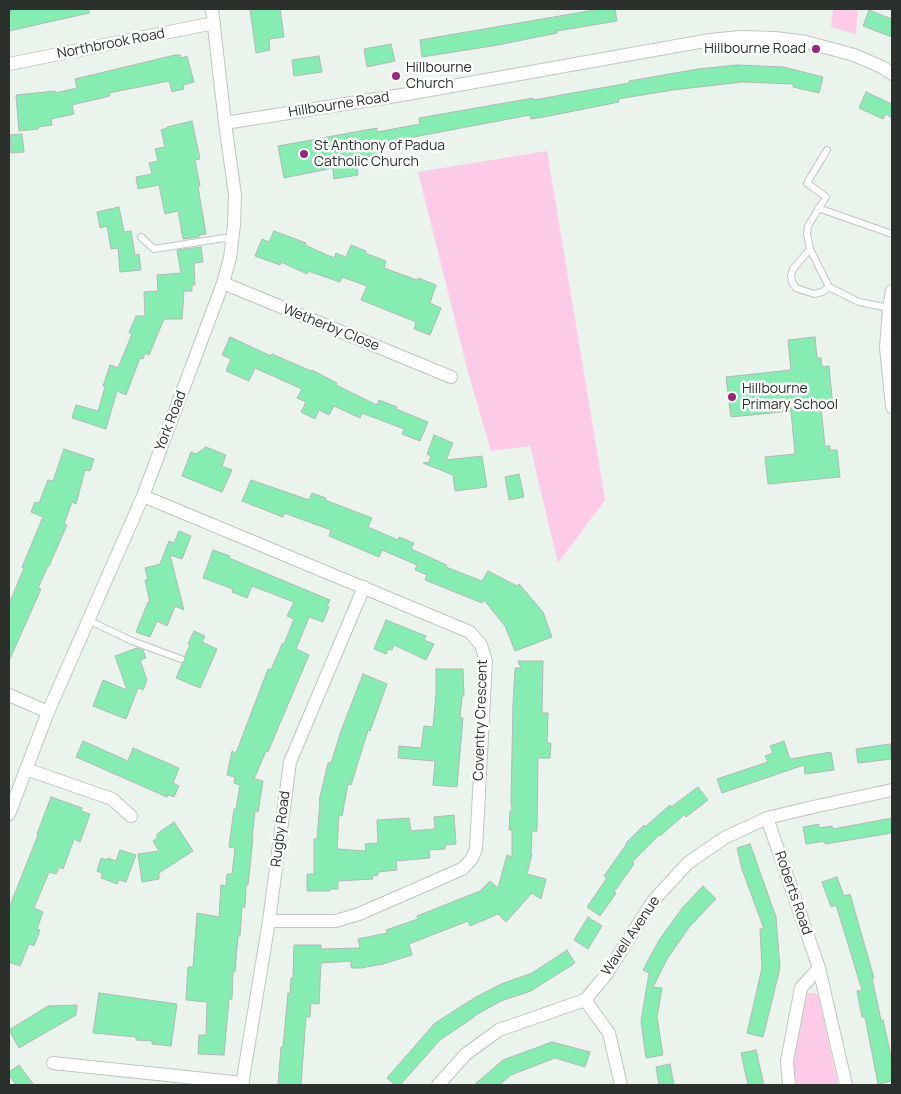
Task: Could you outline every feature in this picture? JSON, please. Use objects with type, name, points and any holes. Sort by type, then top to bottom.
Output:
[{"type":"street","name":"York Road","points":[[9,814],[48,712],[143,496],[223,283],[230,258],[235,195],[212,9]]},
{"type":"street","name":"Northbrook Road","points":[[9,64],[214,23]]},
{"type":"street","name":"Hillbourne Road","points":[[225,123],[402,95],[710,40],[740,37],[775,38],[806,42],[854,55],[882,67],[892,74]]},
{"type":"street","name":"Wetherby Close","points":[[223,283],[443,377]]},
{"type":"street","points":[[892,291],[886,347],[892,401]]},
{"type":"street","name":"Coventry Crescent","points":[[143,496],[470,632],[481,645],[486,661],[476,849],[471,860],[462,869],[359,914],[336,921],[269,921]]},
{"type":"street","name":"Rugby Road","points":[[54,1063],[242,1084],[269,921],[290,762],[364,587]]},
{"type":"street","points":[[9,696],[48,712]]},
{"type":"street","points":[[26,769],[112,799],[131,816]]},
{"type":"street","name":"Wavell Avenue","points":[[586,1000],[605,976],[653,901],[688,863],[724,838],[767,818],[892,790]]},
{"type":"street","name":"Roberts Road","points":[[767,818],[819,968],[846,1085]]},
{"type":"street","points":[[789,1085],[787,1061],[802,988],[819,968]]},
{"type":"street","points":[[438,1085],[466,1054],[499,1030],[586,1000],[608,1033],[621,1085]]},
{"type":"lane","points":[[827,150],[807,183],[826,197],[808,226],[807,234],[810,249],[829,287],[859,302],[889,308]]},
{"type":"lane","points":[[818,208],[892,234]]},
{"type":"lane","points":[[141,237],[154,249],[224,238],[232,240]]},
{"type":"lane","points":[[810,249],[793,269],[792,282],[796,288],[814,294],[822,292],[829,287]]},
{"type":"lane","points":[[88,620],[132,641],[181,659]]},
{"type":"shaded area","points":[[833,9],[858,9],[856,34],[831,27]]},
{"type":"shaded area","points":[[547,151],[605,500],[558,563],[530,446],[491,451],[468,372],[418,172]]},
{"type":"shaded area","points":[[808,993],[818,995],[838,1085],[797,1085],[792,1061],[805,996]]},
{"type":"building","points":[[9,9],[89,9],[89,13],[9,31]]},
{"type":"building","points":[[250,9],[280,9],[284,37],[269,39],[270,50],[256,53]]},
{"type":"building","points":[[600,9],[615,9],[617,21],[557,31],[557,33],[498,45],[422,57],[420,40]]},
{"type":"building","points":[[869,10],[892,19],[892,37],[863,26]]},
{"type":"building","points":[[391,44],[395,61],[367,67],[364,49]]},
{"type":"building","points":[[180,55],[181,58],[187,56],[194,82],[183,85],[184,89],[172,92],[169,81],[109,93],[110,96],[72,105],[74,114],[51,119],[52,125],[19,131],[16,95],[55,91],[55,93],[77,88],[75,79]]},
{"type":"building","points":[[319,56],[322,72],[294,76],[292,60]]},
{"type":"building","points":[[737,65],[783,67],[823,77],[819,93],[793,87],[793,84],[742,82],[618,99],[619,102],[544,117],[531,119],[530,115],[403,139],[404,143],[380,148],[381,154],[356,159],[358,175],[334,179],[333,168],[284,178],[278,146],[377,128],[377,132],[420,124],[419,118],[533,98],[534,100],[698,69]]},
{"type":"building","points":[[866,92],[892,104],[892,118],[886,114],[883,119],[859,108]]},
{"type":"building","points":[[192,121],[200,159],[195,160],[206,234],[183,239],[178,211],[165,214],[159,185],[138,189],[136,177],[152,174],[149,163],[158,161],[155,149],[165,147],[161,130]]},
{"type":"building","points":[[22,134],[24,152],[11,153],[10,135]]},
{"type":"building","points":[[119,207],[124,232],[131,231],[135,255],[139,254],[141,270],[120,272],[118,248],[111,249],[107,226],[100,228],[97,212]]},
{"type":"building","points":[[274,231],[306,243],[305,245],[334,258],[336,253],[346,257],[351,245],[386,261],[384,268],[436,285],[430,303],[441,308],[430,335],[414,329],[416,322],[361,300],[367,286],[342,277],[340,282],[308,271],[307,274],[281,262],[280,265],[255,256],[262,239],[269,242]]},
{"type":"building","points":[[201,247],[203,262],[194,263],[195,285],[192,285],[192,291],[184,291],[182,319],[164,319],[149,355],[145,353],[143,359],[140,358],[126,395],[117,391],[106,429],[72,418],[76,405],[98,411],[110,365],[118,368],[132,334],[129,333],[136,316],[145,316],[144,292],[158,291],[157,275],[181,273],[177,250]]},
{"type":"building","points":[[230,337],[271,356],[272,354],[312,370],[337,383],[336,385],[377,405],[379,400],[428,422],[420,441],[402,434],[404,429],[362,413],[360,418],[334,406],[329,415],[319,410],[315,419],[301,412],[306,402],[297,398],[302,389],[255,368],[249,381],[226,371],[231,359],[222,355]]},
{"type":"building","points":[[815,337],[817,358],[821,358],[822,367],[829,366],[833,407],[821,408],[825,446],[830,446],[830,450],[837,450],[840,477],[768,484],[765,457],[795,454],[791,411],[731,417],[726,377],[791,370],[788,340]]},
{"type":"building","points":[[434,435],[453,443],[446,460],[482,456],[487,487],[455,491],[453,475],[423,463],[429,462],[431,456],[427,454]]},
{"type":"building","points":[[206,447],[226,455],[222,466],[232,470],[222,492],[182,476],[191,452],[196,454]]},
{"type":"building","points":[[64,449],[94,459],[90,471],[85,470],[76,504],[72,502],[64,524],[67,525],[38,588],[41,589],[9,661],[9,604],[43,517],[31,512],[35,502],[39,503],[48,480],[53,481]]},
{"type":"building","points":[[519,474],[524,497],[509,500],[505,477]]},
{"type":"building","points":[[251,480],[309,500],[312,493],[372,518],[368,527],[398,540],[399,537],[414,543],[411,549],[447,565],[446,567],[482,581],[488,571],[517,586],[519,584],[543,612],[552,637],[515,651],[505,626],[484,600],[482,603],[425,580],[427,575],[415,570],[417,565],[382,550],[379,557],[329,536],[331,530],[284,513],[283,517],[242,501]]},
{"type":"building","points":[[179,531],[191,536],[182,559],[170,555],[184,610],[175,606],[167,626],[157,621],[150,637],[136,632],[148,602],[150,603],[145,580],[148,580],[145,568],[160,564],[169,541],[174,543]]},
{"type":"building","points":[[213,550],[330,600],[323,622],[309,617],[296,649],[309,655],[268,752],[266,751],[254,779],[263,781],[258,812],[255,811],[248,885],[246,885],[245,907],[242,907],[235,972],[233,971],[232,999],[229,999],[224,1055],[198,1054],[199,1035],[206,1035],[207,1002],[186,1000],[188,967],[193,967],[197,913],[219,917],[221,885],[226,886],[227,874],[232,874],[235,848],[229,847],[234,809],[236,809],[240,785],[234,783],[235,777],[227,775],[232,751],[236,753],[268,669],[271,670],[282,644],[284,644],[294,619],[287,616],[294,602],[252,586],[247,598],[232,592],[233,589],[203,578]]},
{"type":"building","points":[[386,620],[426,636],[424,640],[434,644],[426,660],[394,645],[392,650],[388,649],[386,654],[374,649]]},
{"type":"building","points":[[194,631],[205,636],[202,642],[217,649],[200,688],[176,678],[185,661],[190,645],[188,644]]},
{"type":"building","points":[[137,648],[143,650],[146,658],[140,660],[147,680],[143,690],[138,688],[126,719],[93,706],[103,680],[127,690],[115,656]]},
{"type":"building","points":[[518,661],[543,661],[542,713],[548,713],[547,743],[551,743],[550,758],[538,758],[537,831],[532,831],[532,854],[527,874],[546,879],[541,899],[532,893],[506,922],[498,914],[470,926],[468,921],[409,944],[412,955],[383,964],[351,968],[351,961],[321,963],[319,1004],[311,1003],[310,1017],[306,1017],[301,1085],[278,1085],[288,993],[290,994],[291,978],[293,978],[294,945],[321,945],[321,949],[360,948],[358,939],[387,933],[386,930],[418,919],[417,916],[480,891],[490,881],[498,888],[507,855],[512,857],[512,830],[509,830],[510,811],[512,811],[515,668],[521,668]]},
{"type":"building","points":[[436,669],[463,669],[464,696],[462,696],[460,718],[463,718],[457,787],[433,785],[435,761],[398,758],[399,746],[421,748],[424,726],[433,727]]},
{"type":"building","points":[[363,674],[387,684],[370,731],[368,730],[351,785],[348,784],[342,816],[339,815],[337,849],[366,851],[365,844],[378,843],[377,820],[409,818],[411,831],[435,829],[434,817],[454,815],[456,844],[445,845],[445,849],[429,850],[430,858],[396,861],[397,870],[378,872],[378,875],[372,876],[373,879],[338,881],[338,889],[307,891],[307,874],[314,874],[314,839],[317,839],[319,801],[328,763],[331,763]]},
{"type":"building","points":[[83,741],[128,761],[133,748],[179,768],[173,783],[179,786],[174,797],[168,795],[167,797],[76,757]]},
{"type":"building","points":[[784,741],[790,759],[831,752],[834,770],[805,774],[804,765],[722,793],[717,779],[768,762],[765,756],[773,753],[770,746]]},
{"type":"building","points":[[890,744],[892,759],[858,763],[856,749]]},
{"type":"building","points":[[698,787],[708,800],[686,817],[684,815],[659,835],[632,862],[634,864],[600,916],[587,907],[607,878],[604,876],[626,843],[644,825],[645,827],[670,805],[671,807]]},
{"type":"building","points":[[51,797],[82,808],[81,811],[90,814],[80,842],[74,839],[63,869],[59,867],[56,874],[49,872],[34,908],[43,912],[37,929],[40,930],[34,946],[29,944],[20,966],[9,962],[9,908]]},
{"type":"building","points":[[892,818],[892,833],[825,844],[825,841],[806,844],[803,827],[819,824],[819,828],[832,826],[833,829]]},
{"type":"building","points":[[174,822],[193,851],[159,873],[159,879],[142,882],[138,854],[159,851],[153,841],[157,838],[157,834]]},
{"type":"building","points":[[750,844],[776,917],[780,968],[763,1037],[747,1033],[762,968],[760,929],[764,929],[742,869],[737,848]]},
{"type":"building","points":[[120,850],[136,855],[126,882],[119,880],[117,884],[101,878],[102,873],[97,871],[101,858],[116,861]]},
{"type":"building","points":[[837,877],[844,896],[850,894],[874,978],[872,978],[881,1020],[883,1020],[892,1060],[892,1081],[878,1084],[865,1017],[862,1017],[857,991],[862,990],[836,905],[831,907],[822,882]]},
{"type":"building","points":[[703,886],[716,899],[690,926],[667,959],[653,987],[662,988],[657,1017],[663,1055],[646,1058],[641,1021],[649,973],[643,970],[659,940],[683,907]]},
{"type":"building","points":[[588,917],[602,926],[588,949],[574,940]]},
{"type":"building","points":[[567,950],[575,963],[531,991],[501,1001],[474,1016],[440,1040],[400,1085],[395,1085],[387,1078],[435,1023],[476,997],[501,984],[532,973]]},
{"type":"building","points":[[99,993],[177,1004],[171,1046],[152,1044],[152,1041],[136,1040],[136,1037],[93,1033]]},
{"type":"building","points":[[77,1005],[76,1015],[19,1048],[9,1030],[48,1006]]},
{"type":"building","points":[[552,1042],[590,1052],[585,1067],[555,1058],[511,1075],[499,1085],[474,1085],[503,1060]]},
{"type":"building","points":[[756,1050],[764,1085],[748,1085],[741,1053]]},
{"type":"building","points":[[670,1064],[674,1085],[659,1085],[656,1067]]},
{"type":"building","points":[[19,1065],[34,1085],[16,1085],[9,1072]]},
{"type":"place","name":"Hillbourne Road","points":[[816,49]]},
{"type":"place","name":"Hillbourne Church","points":[[396,76]]},
{"type":"place","name":"St Anthony of Padua Catholic Church","points":[[304,154]]},
{"type":"place","name":"Hillbourne Primary School","points":[[732,397]]}]
